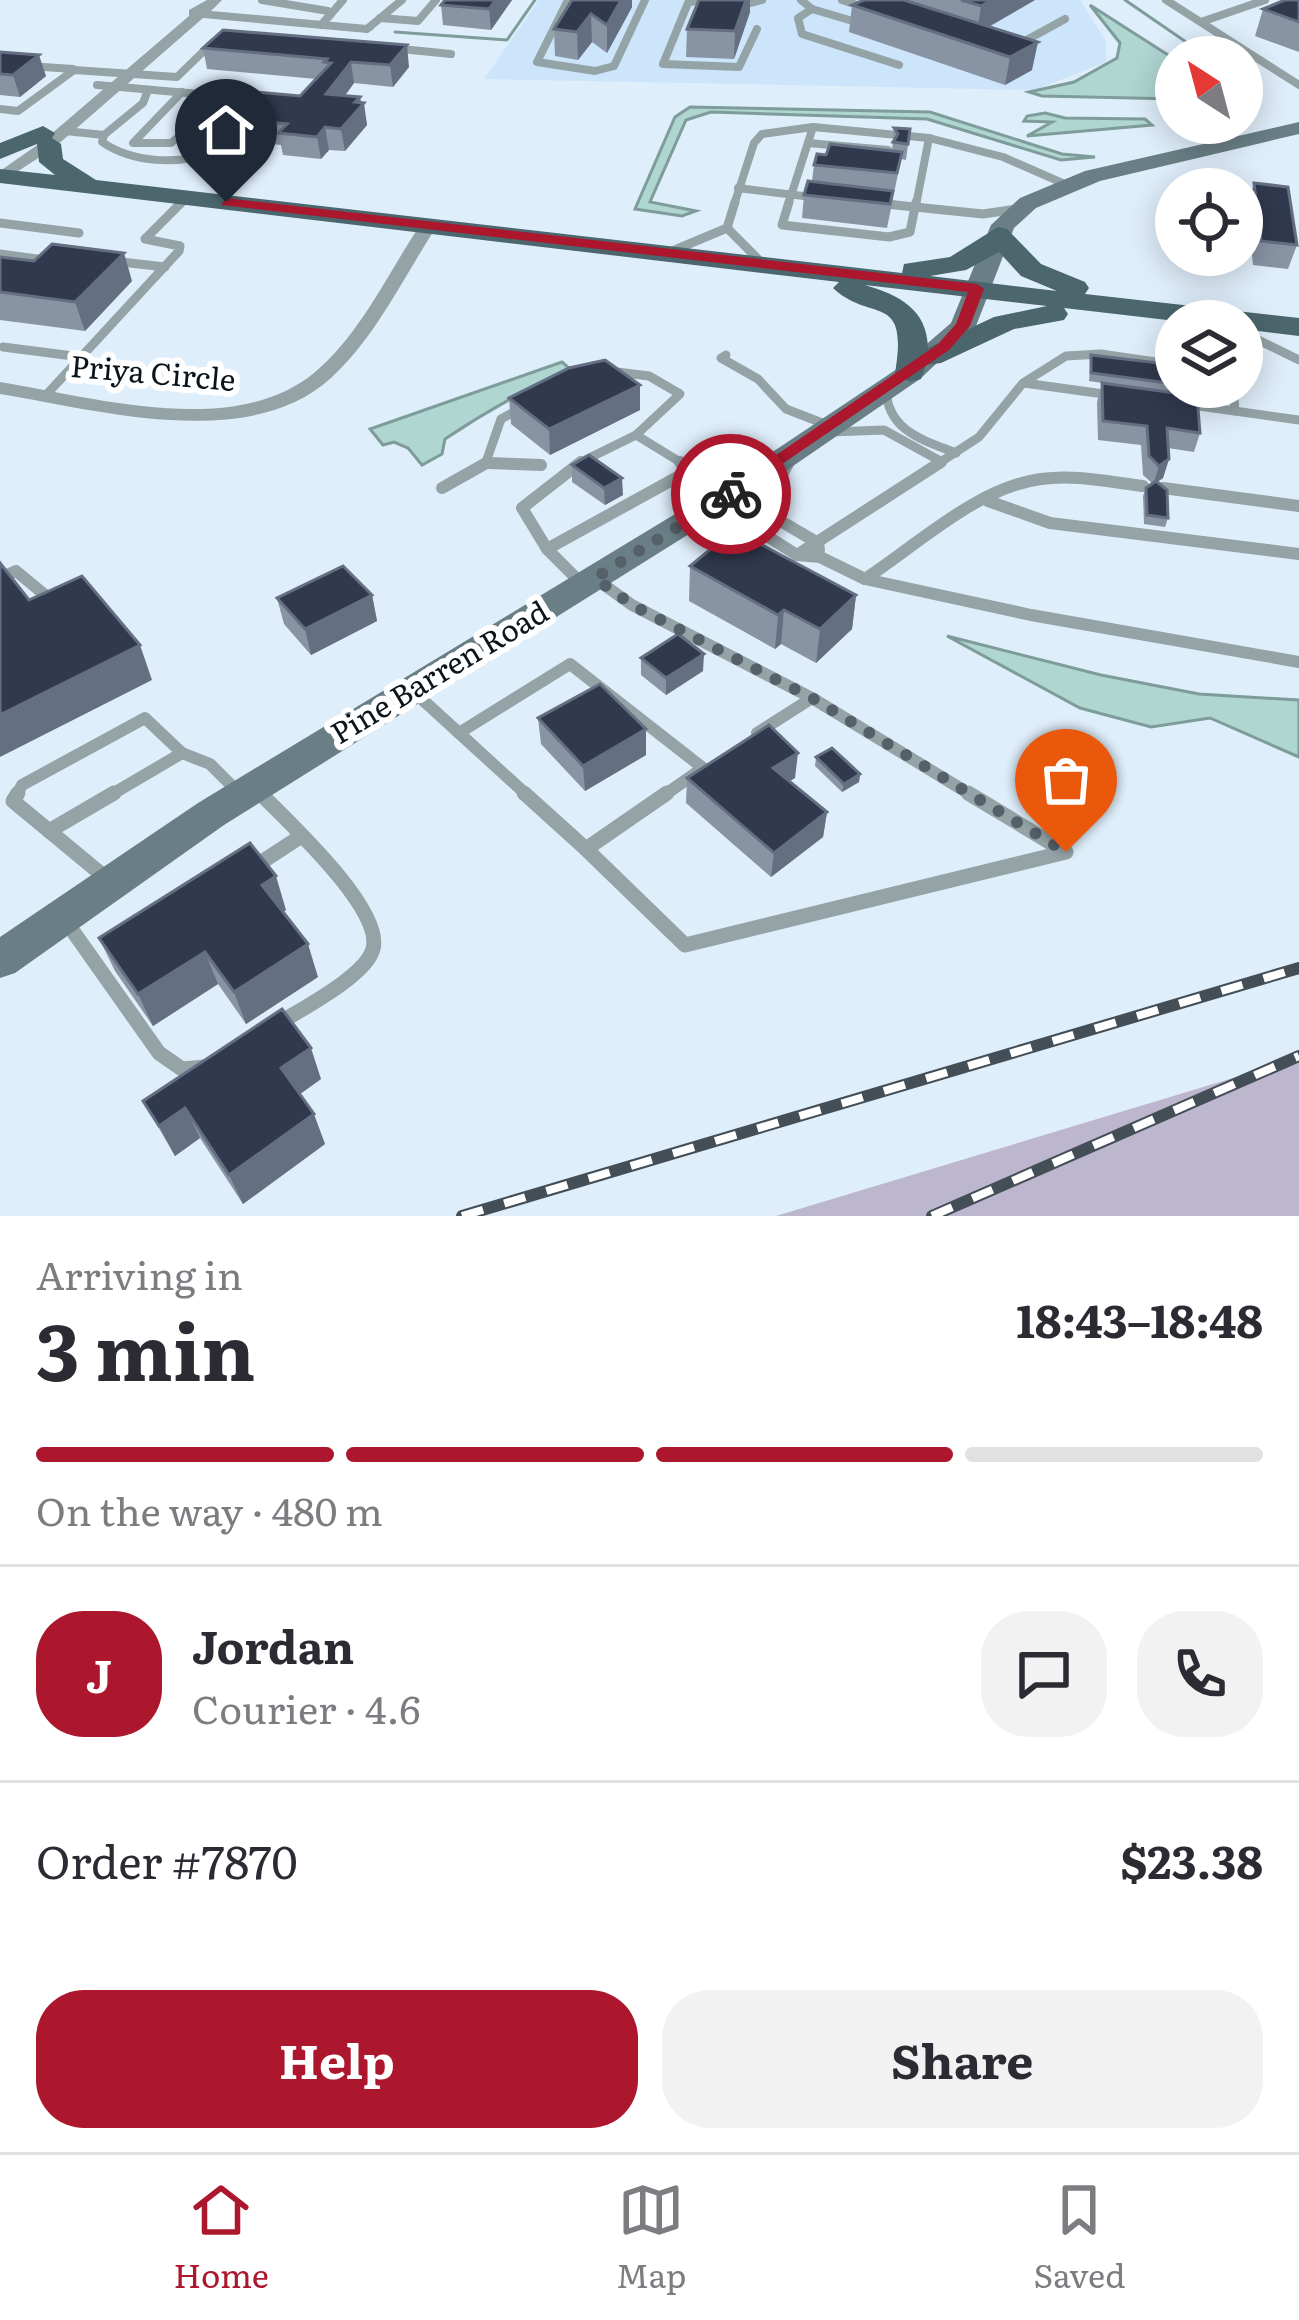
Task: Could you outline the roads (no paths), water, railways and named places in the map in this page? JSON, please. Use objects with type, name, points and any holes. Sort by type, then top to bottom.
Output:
[{"type":"main road","points":[[1018,209],[1067,185],[1299,128]]},
{"type":"main road","points":[[3,170],[52,136]]},
{"type":"main road","points":[[52,136],[51,162],[90,187]]},
{"type":"main road","points":[[3,170],[90,187],[1155,311]]},
{"type":"main road","name":"Pine Barren Road","points":[[0,960],[248,791],[725,497],[909,373],[963,326],[996,240],[1018,209]]},
{"type":"main road","points":[[849,275],[957,264],[996,240],[1031,270],[1129,308]]},
{"type":"main road","points":[[763,264],[878,298],[896,308],[909,319],[916,336],[909,373]]},
{"type":"main road","points":[[909,373],[1018,316],[1155,312]]},
{"type":"main road","points":[[1263,324],[1299,327]]},
{"type":"street","points":[[52,136],[179,12],[215,0]]},
{"type":"street","points":[[196,7],[367,29]]},
{"type":"street","points":[[52,136],[98,85],[132,73],[196,7]]},
{"type":"street","name":"Priya Circle","points":[[0,388],[198,415],[274,407],[326,374],[428,226]]},
{"type":"lane","points":[[262,0],[322,9],[328,22]]},
{"type":"lane","points":[[318,41],[344,0]]},
{"type":"lane","points":[[367,29],[402,0]]},
{"type":"lane","points":[[380,19],[418,21],[436,0]]},
{"type":"lane","points":[[568,0],[537,62],[595,71],[614,66],[642,0]]},
{"type":"lane","points":[[699,0],[688,3],[663,64],[739,68],[757,29]]},
{"type":"lane","points":[[709,0],[759,4]]},
{"type":"lane","points":[[801,0],[812,9],[856,22]]},
{"type":"lane","points":[[842,0],[884,14]]},
{"type":"lane","points":[[868,8],[884,0]]},
{"type":"lane","points":[[1166,0],[1299,85]]},
{"type":"lane","points":[[1201,22],[1264,0]]},
{"type":"lane","points":[[812,9],[798,18],[802,34],[899,64]]},
{"type":"lane","points":[[1006,51],[1065,19]]},
{"type":"lane","points":[[132,73],[177,77],[217,39]]},
{"type":"lane","points":[[385,48],[452,54]]},
{"type":"lane","points":[[0,64],[80,70],[148,90],[242,98]]},
{"type":"lane","points":[[0,109],[18,111],[65,74],[80,70]]},
{"type":"lane","points":[[148,90],[142,104],[104,135],[102,142],[116,152],[193,162],[212,150]]},
{"type":"lane","points":[[182,92],[133,143],[159,148],[178,143],[222,95]]},
{"type":"lane","points":[[813,127],[782,226],[805,223],[910,232],[930,135]]},
{"type":"lane","points":[[727,228],[738,188],[762,134],[813,127],[930,135],[1026,164],[1067,185]]},
{"type":"lane","points":[[52,136],[104,135]]},
{"type":"lane","points":[[808,143],[888,150]]},
{"type":"lane","points":[[907,151],[926,152]]},
{"type":"lane","points":[[804,155],[850,159]]},
{"type":"lane","points":[[899,168],[923,170]]},
{"type":"lane","points":[[738,188],[813,201],[827,198]]},
{"type":"lane","points":[[123,262],[186,198]]},
{"type":"lane","points":[[860,201],[882,208],[960,213],[1018,209]]},
{"type":"lane","points":[[960,213],[996,240]]},
{"type":"lane","points":[[0,223],[79,233]]},
{"type":"lane","points":[[665,254],[727,228]]},
{"type":"lane","points":[[727,228],[763,264]]},
{"type":"lane","points":[[47,394],[180,246],[145,239]]},
{"type":"lane","points":[[0,254],[53,261]]},
{"type":"lane","points":[[103,259],[164,267]]},
{"type":"lane","points":[[1263,342],[1299,360]]},
{"type":"lane","points":[[3,347],[81,357]]},
{"type":"lane","points":[[726,356],[721,358],[758,380],[817,436]]},
{"type":"lane","points":[[636,435],[692,469],[797,555],[819,550],[956,453],[986,430],[1023,383],[1066,356],[1155,365]]},
{"type":"lane","points":[[412,690],[685,945],[1066,852],[812,698],[589,582],[547,549],[522,508],[570,467],[636,435],[680,394],[650,376],[598,371]]},
{"type":"lane","points":[[909,373],[887,412],[898,427],[956,453]]},
{"type":"lane","points":[[1023,383],[1119,396],[1119,385]]},
{"type":"lane","points":[[488,463],[501,418],[534,401]]},
{"type":"lane","points":[[1221,408],[1299,420]]},
{"type":"lane","points":[[779,517],[777,484],[817,436],[884,430],[942,462]]},
{"type":"lane","points":[[442,488],[488,463],[542,465]]},
{"type":"lane","points":[[547,549],[692,469]]},
{"type":"lane","points":[[866,579],[988,500],[1031,480],[1072,477],[1143,486]]},
{"type":"lane","points":[[1163,488],[1299,506]]},
{"type":"lane","points":[[725,497],[779,517],[819,550],[866,579],[1031,615],[1299,662]]},
{"type":"lane","points":[[988,500],[1050,523],[1299,554]]},
{"type":"lane","points":[[0,578],[16,571],[45,595]]},
{"type":"lane","points":[[459,733],[570,664],[703,768]]},
{"type":"lane","points":[[740,744],[812,698]]},
{"type":"lane","points":[[112,883],[6,797],[146,718],[182,753],[210,764],[248,791],[300,837],[375,931],[373,950],[359,968],[269,1030]]},
{"type":"lane","points":[[50,831],[182,753]]},
{"type":"lane","points":[[586,849],[721,756]]},
{"type":"lane","points":[[243,875],[300,837]]},
{"type":"lane","points":[[62,916],[159,1053],[182,1069],[215,1066]]},
{"type":"lane","points":[[99,967],[115,957]]},
{"type":"waterway","points":[[395,32],[507,40],[535,0]]},
{"type":"waterway","points":[[1125,0],[1177,36]]},
{"type":"railway","points":[[462,1216],[1299,968]]},
{"type":"railway","points":[[932,1216],[1299,1056]]}]
